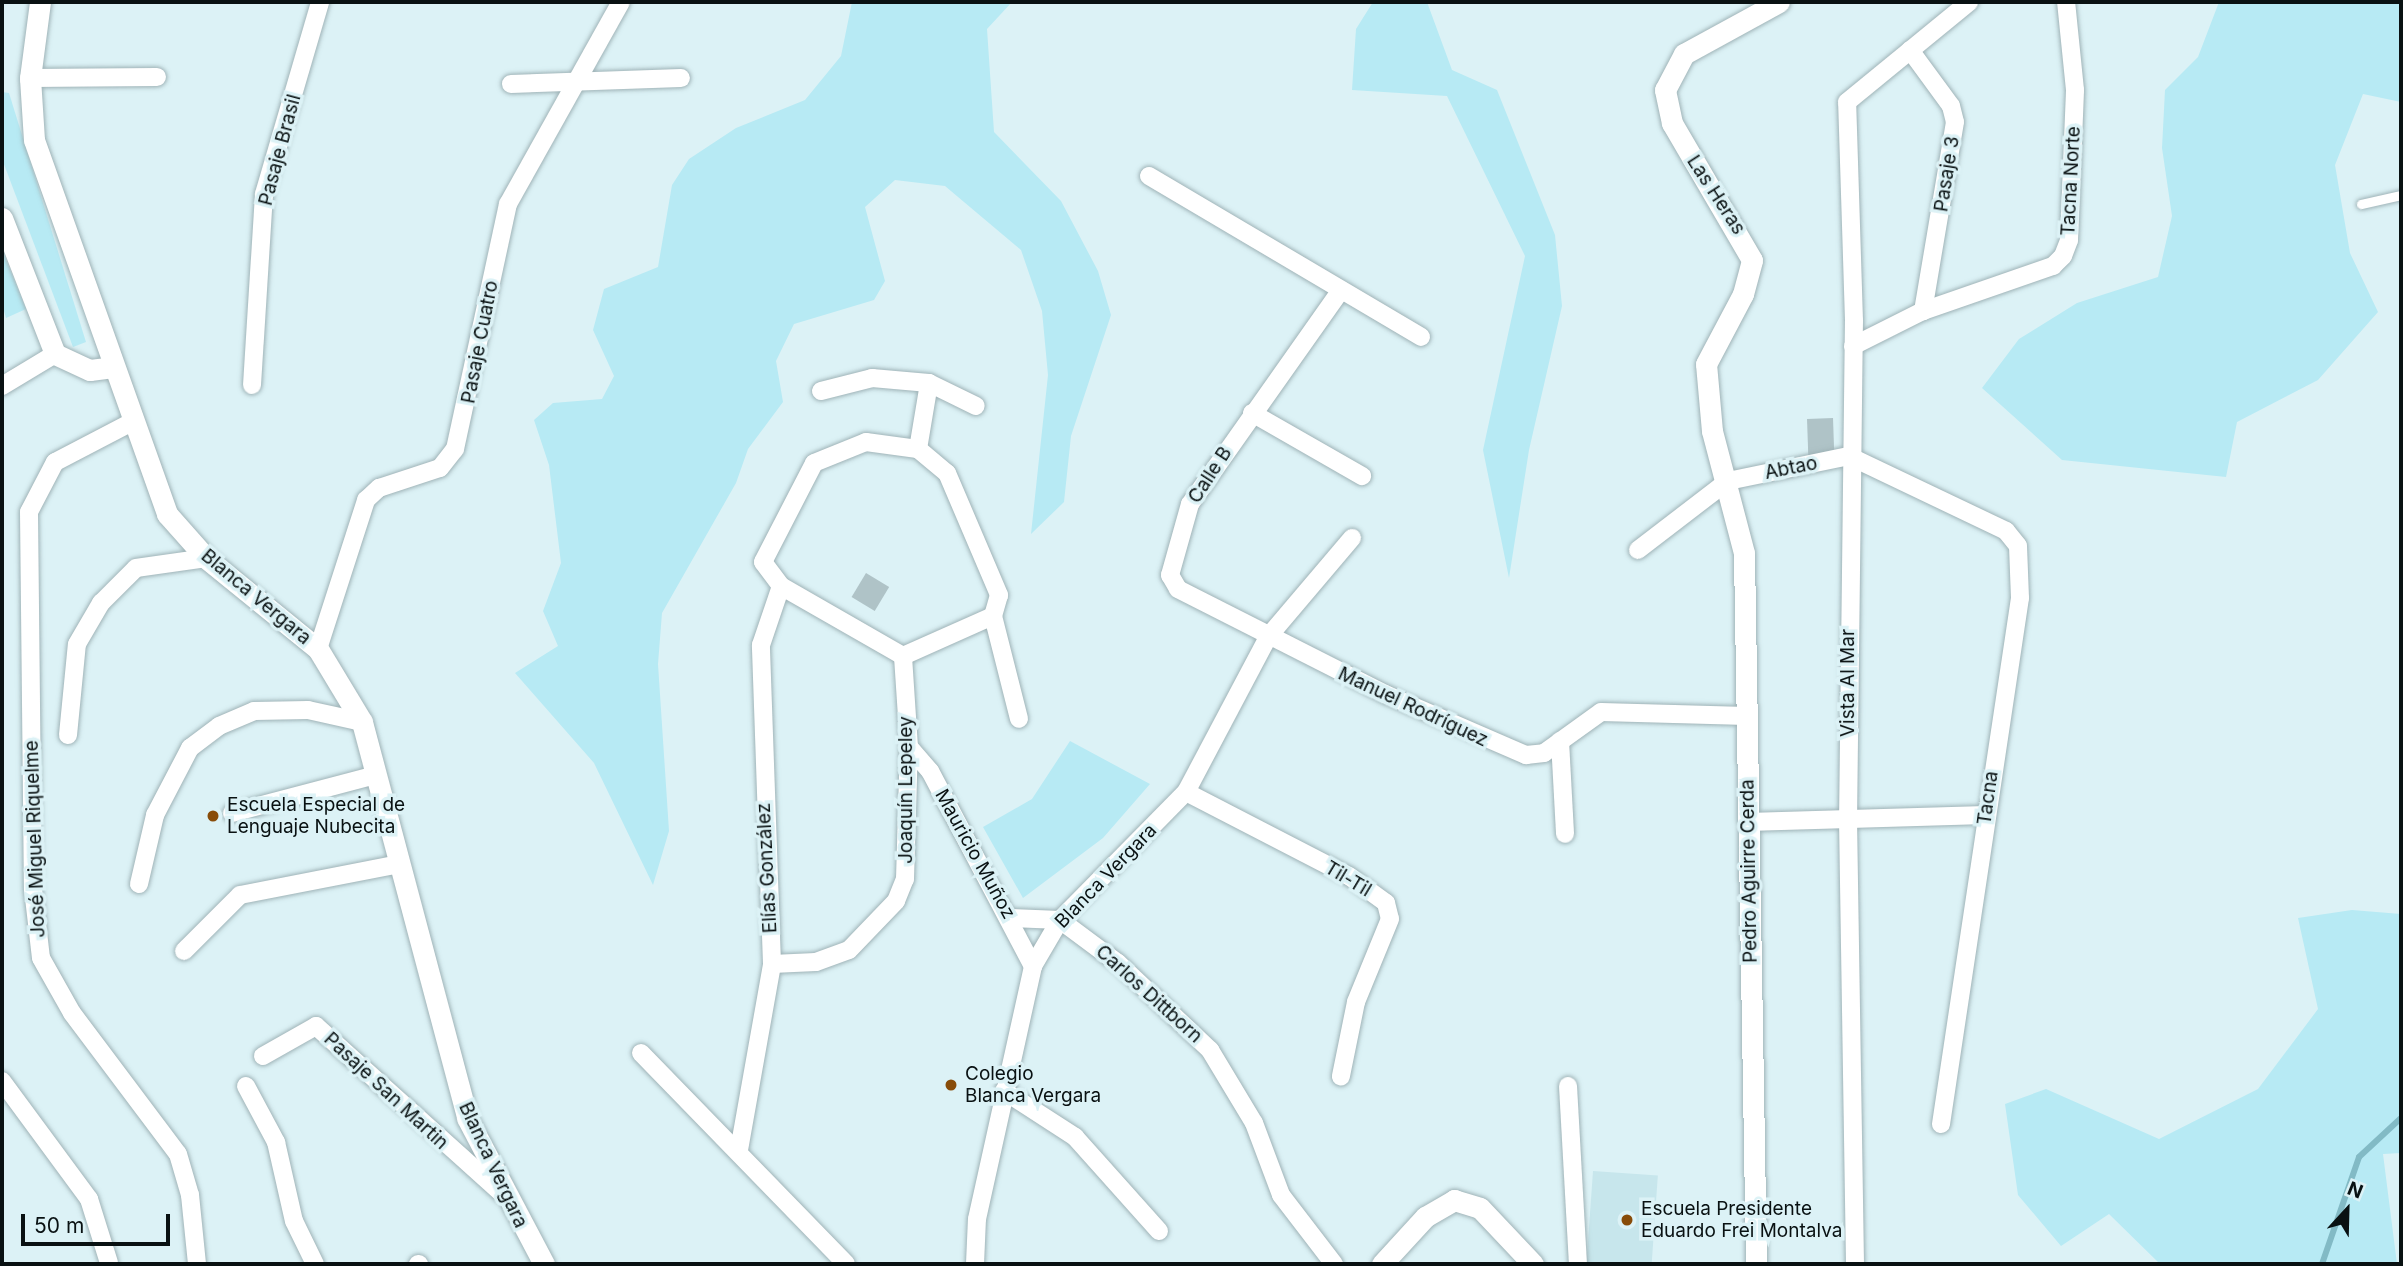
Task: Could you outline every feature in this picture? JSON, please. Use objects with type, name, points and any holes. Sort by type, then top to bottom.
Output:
[{"type":"street","name":"Blanca Vergara","points":[[40,2],[30,78],[34,140],[132,422],[167,514],[205,558],[318,649],[362,722],[395,865],[467,1118],[504,1195],[544,1264]]},
{"type":"street","name":"Pasaje Brasil","points":[[252,385],[264,194],[320,2]]},
{"type":"street","name":"Pasaje Cuatro","points":[[318,649],[366,499],[379,488],[440,468],[455,449],[508,204],[621,2]]},
{"type":"street","name":"Las Heras","points":[[1728,481],[1712,431],[1706,364],[1747,285],[1752,260],[1672,123],[1665,90],[1684,54],[1779,2]]},
{"type":"street","points":[[1910,50],[1969,2]]},
{"type":"street","name":"Tacna Norte","points":[[1853,346],[1923,311],[2053,266],[2063,256],[2069,240],[2075,90],[2066,2]]},
{"type":"street","name":"Vista Al Mar","points":[[1854,1264],[1848,822],[1849,456],[1853,346],[1847,102],[1910,50]]},
{"type":"street","name":"Pasaje 3","points":[[1910,50],[1951,106],[1955,122],[1923,311]]},
{"type":"street","points":[[30,78],[157,77]]},
{"type":"street","points":[[511,84],[681,78]]},
{"type":"street","points":[[1149,176],[1421,337]]},
{"type":"street","points":[[2,218],[55,354],[90,370],[113,368]]},
{"type":"street","name":"Calle B","points":[[1268,637],[1178,589],[1170,575],[1190,504],[1341,290]]},
{"type":"street","points":[[2,386],[55,354]]},
{"type":"street","points":[[821,391],[872,378],[929,383],[976,406]]},
{"type":"street","points":[[918,449],[929,383]]},
{"type":"street","points":[[1252,414],[1362,476]]},
{"type":"street","name":"José Miguel Riquelme","points":[[132,422],[55,462],[29,512],[33,889],[41,958],[72,1013],[177,1154],[190,1195],[197,1264]]},
{"type":"street","points":[[993,616],[903,656],[780,586],[766,573],[765,549],[814,463],[866,442],[918,449],[947,473],[987,562],[999,595],[993,616],[1019,719]]},
{"type":"street","name":"Abtao","points":[[1639,550],[1728,481],[1849,456]]},
{"type":"street","name":"Tacna","points":[[1849,456],[1958,505],[2006,531],[2020,560],[1941,1124]]},
{"type":"street","name":"Pedro Aguirre Cerda","points":[[1728,481],[1744,553],[1756,1264]]},
{"type":"street","name":"Blanca Vergara","points":[[975,1264],[977,1219],[1033,966],[1060,920],[1186,792],[1268,637],[1352,538]]},
{"type":"street","points":[[68,734],[77,644],[102,603],[136,568],[205,558]]},
{"type":"street","name":"Elías González","points":[[738,1150],[772,964],[761,657],[780,586]]},
{"type":"street","name":"Manuel Rodríguez","points":[[1268,637],[1507,751],[1544,753],[1601,712],[1747,716]]},
{"type":"street","name":"Joaquín Lepeley","points":[[772,964],[816,962],[849,950],[896,901],[905,879],[909,747],[903,656]]},
{"type":"street","points":[[139,884],[161,804],[190,748],[219,726],[254,710],[308,710],[362,722]]},
{"type":"street","points":[[1560,741],[1564,834]]},
{"type":"street","name":"Mauricio Muñoz","points":[[909,747],[930,771],[1011,918],[1033,966]]},
{"type":"street","points":[[232,813],[376,775]]},
{"type":"street","name":"Til-Til","points":[[1186,792],[1349,876],[1386,904],[1390,919],[1356,1002],[1341,1076]]},
{"type":"street","points":[[1748,822],[1848,822],[1984,815]]},
{"type":"street","points":[[184,951],[240,895],[395,865]]},
{"type":"street","points":[[1011,918],[1060,920]]},
{"type":"street","name":"Carlos Dittborn","points":[[1060,920],[1118,963],[1210,1049],[1254,1123],[1281,1195],[1335,1264]]},
{"type":"street","name":"Pasaje San Martin","points":[[263,1056],[316,1026],[504,1195]]},
{"type":"street","points":[[641,1053],[846,1264]]},
{"type":"street","points":[[2,1081],[89,1199],[109,1263]]},
{"type":"street","points":[[246,1086],[276,1142],[294,1221],[315,1264]]},
{"type":"street","points":[[1568,1086],[1578,1264]]},
{"type":"street","points":[[1004,1091],[1075,1137],[1159,1231]]},
{"type":"street","points":[[1382,1264],[1425,1217],[1454,1200],[1480,1208],[1533,1264]]},
{"type":"lane","points":[[2361,204],[2401,195]]},
{"type":"shaded area","points":[[852,2],[1012,2],[987,29],[994,132],[1061,201],[1098,271],[1111,315],[1071,436],[1064,502],[1031,534],[1048,375],[1042,311],[1021,250],[945,186],[895,180],[865,207],[885,281],[874,300],[794,324],[776,361],[783,402],[748,449],[736,483],[662,613],[658,664],[669,831],[653,885],[594,763],[515,673],[558,646],[543,611],[561,563],[549,465],[534,420],[553,403],[602,399],[614,376],[593,330],[604,289],[658,267],[672,185],[689,159],[736,128],[805,100],[841,56]]},
{"type":"shaded area","points":[[1373,2],[1427,2],[1452,70],[1497,90],[1555,235],[1562,306],[1529,450],[1509,578],[1483,450],[1525,256],[1447,96],[1352,90],[1356,29]]},
{"type":"shaded area","points":[[2219,2],[2401,2],[2401,102],[2363,94],[2335,165],[2350,253],[2378,312],[2318,380],[2237,422],[2226,477],[2062,460],[1982,388],[2019,339],[2077,303],[2158,277],[2172,216],[2162,148],[2165,90],[2198,57]]},
{"type":"shaded area","points":[[2,92],[9,93],[86,342],[73,347],[2,159]]},
{"type":"shaded area","points":[[2,250],[26,309],[6,318],[2,304]]},
{"type":"shaded area","points":[[1070,741],[1150,784],[1103,838],[1023,898],[983,827],[1032,799]]},
{"type":"shaded area","points":[[2352,910],[2401,914],[2401,1153],[2383,1154],[2397,1264],[2160,1264],[2109,1214],[2061,1246],[2018,1195],[2005,1104],[2046,1089],[2159,1139],[2258,1089],[2318,1009],[2298,918]]},
{"type":"shaded area","name":"Escuela Presidente Eduardo Frei Montalva","points":[[1593,1171],[1658,1176],[1652,1264],[1587,1264]]},
{"type":"building","points":[[1833,418],[1834,456],[1808,457],[1807,419]]},
{"type":"building","points":[[866,573],[889,587],[875,611],[852,597]]},
{"type":"waterway","points":[[2322,1264],[2359,1157],[2401,1118]]},
{"type":"place","name":"Escuela Especial de Lenguaje Nubecita","points":[[213,816]]},
{"type":"place","name":"Colegio Blanca Vergara","points":[[951,1085]]},
{"type":"place","name":"Escuela Presidente Eduardo Frei Montalva","points":[[1627,1220]]}]
